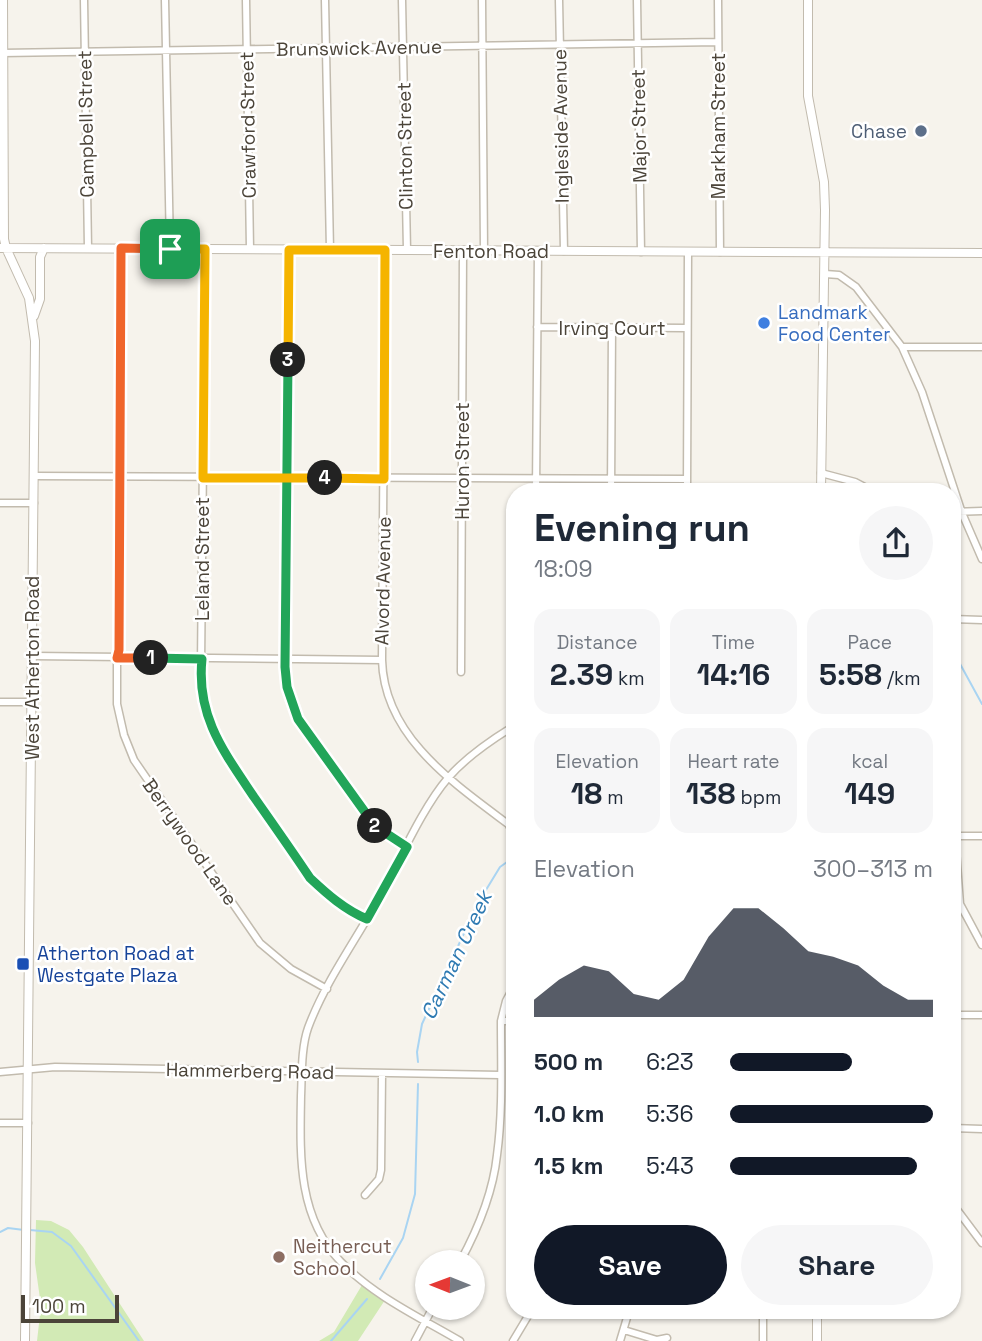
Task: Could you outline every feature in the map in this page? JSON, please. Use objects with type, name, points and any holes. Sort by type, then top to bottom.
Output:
[{"type":"street","name":"West Atherton Road","points":[[3,0],[3,248],[26,289],[33,318],[33,656],[25,1341]]},
{"type":"street","name":"Campbell Street","points":[[84,0],[88,248]]},
{"type":"street","points":[[165,0],[170,249]]},
{"type":"street","name":"Crawford Street","points":[[246,0],[250,249]]},
{"type":"street","points":[[325,0],[330,250]]},
{"type":"street","name":"Clinton Street","points":[[402,0],[407,250]]},
{"type":"street","points":[[482,0],[484,251]]},
{"type":"street","name":"Ingleside Avenue","points":[[559,0],[565,251]]},
{"type":"street","name":"Major Street","points":[[637,0],[640,252]]},
{"type":"street","name":"Markham Street","points":[[718,0],[720,252]]},
{"type":"street","points":[[808,0],[808,96],[824,182],[821,483]]},
{"type":"street","name":"Brunswick Avenue","points":[[2,53],[718,42]]},
{"type":"street","name":"Fenton Road","points":[[3,248],[982,253]]},
{"type":"street","points":[[33,318],[40,299],[40,257],[44,248]]},
{"type":"street","points":[[117,658],[121,248]]},
{"type":"street","name":"Leland Street","points":[[205,249],[203,699],[220,747],[310,878],[328,895],[367,919]]},
{"type":"street","points":[[289,250],[287,687],[298,719],[375,827],[407,847]]},
{"type":"street","name":"Alvord Avenue","points":[[385,250],[382,660],[385,691],[409,736],[449,777],[506,822]]},
{"type":"street","name":"Huron Street","points":[[461,672],[463,251]]},
{"type":"street","points":[[536,483],[538,251]]},
{"type":"street","points":[[687,483],[688,252]]},
{"type":"street","points":[[825,274],[839,275],[856,288],[902,347],[922,392],[952,483]]},
{"type":"street","name":"Irving Court","points":[[537,327],[687,328]]},
{"type":"street","points":[[612,328],[612,483]]},
{"type":"street","points":[[902,347],[982,348]]},
{"type":"street","points":[[821,473],[857,483]]},
{"type":"street","points":[[34,476],[687,479]]},
{"type":"street","points":[[0,503],[34,503]]},
{"type":"street","points":[[961,510],[982,559]]},
{"type":"street","points":[[962,513],[982,511]]},
{"type":"street","points":[[961,619],[982,620]]},
{"type":"street","points":[[33,656],[382,660]]},
{"type":"street","name":"Berrywood Lane","points":[[117,658],[117,704],[134,760],[260,943],[291,970],[327,989]]},
{"type":"street","points":[[0,702],[32,702]]},
{"type":"street","points":[[460,1341],[379,1294],[339,1260],[326,1241],[313,1217],[303,1187],[300,1159],[302,1072],[307,1030],[432,800],[449,777],[493,738],[506,731]]},
{"type":"street","points":[[961,836],[982,836]]},
{"type":"street","points":[[961,906],[982,945]]},
{"type":"street","points":[[466,1250],[492,1184],[497,1156],[501,1021],[506,1001]]},
{"type":"street","points":[[961,1015],[982,1015]]},
{"type":"street","points":[[501,1021],[506,1021]]},
{"type":"street","name":"Hammerberg Road","points":[[0,1072],[55,1067],[382,1075],[500,1075]]},
{"type":"street","points":[[365,1195],[379,1179],[381,1170],[382,1075]]},
{"type":"street","points":[[0,1123],[28,1123]]},
{"type":"street","points":[[961,1128],[982,1129]]},
{"type":"street","points":[[961,1215],[982,1243]]},
{"type":"street","points":[[513,1341],[526,1319]]},
{"type":"street","points":[[620,1341],[627,1319]]},
{"type":"street","points":[[763,1319],[763,1341]]},
{"type":"street","points":[[817,1319],[817,1341]]},
{"type":"street","points":[[415,1341],[425,1321]]},
{"type":"street","points":[[624,1330],[657,1340],[667,1338]]},
{"type":"green space","points":[[36,1220],[51,1221],[69,1230],[144,1341],[37,1341],[41,1306],[35,1263]]},
{"type":"green space","points":[[362,1285],[385,1300],[358,1341],[319,1341],[334,1332]]},
{"type":"waterway","name":"Carman Creek","points":[[961,666],[982,704]]},
{"type":"waterway","name":"Carman Creek","points":[[418,1062],[422,1024],[478,903],[500,867],[506,863]]},
{"type":"waterway","name":"Carman Creek","points":[[380,1279],[403,1238],[415,1194],[418,1084]]},
{"type":"waterway","name":"Carman Creek","points":[[0,1232],[8,1228],[24,1230]]},
{"type":"waterway","name":"Carman Creek","points":[[30,1230],[52,1232],[71,1246],[139,1341]]},
{"type":"waterway","name":"Carman Creek","points":[[331,1341],[367,1299]]},
{"type":"place","name":"Chase","points":[[921,131]]},
{"type":"place","name":"Landmark Food Center","points":[[764,323]]},
{"type":"place","name":"Atherton Road at Westgate Plaza","points":[[23,964]]},
{"type":"place","name":"Neithercut School","points":[[279,1257]]},
{"type":"route","points":[[170,249],[121,248],[117,658],[202,659],[203,699],[220,747],[310,878],[328,895],[367,919],[407,847],[398,844],[375,827],[298,719],[287,687],[285,667],[287,573],[287,478],[288,260],[289,250],[385,250],[384,479],[295,478],[287,478],[203,478],[205,249],[170,249]]}]
